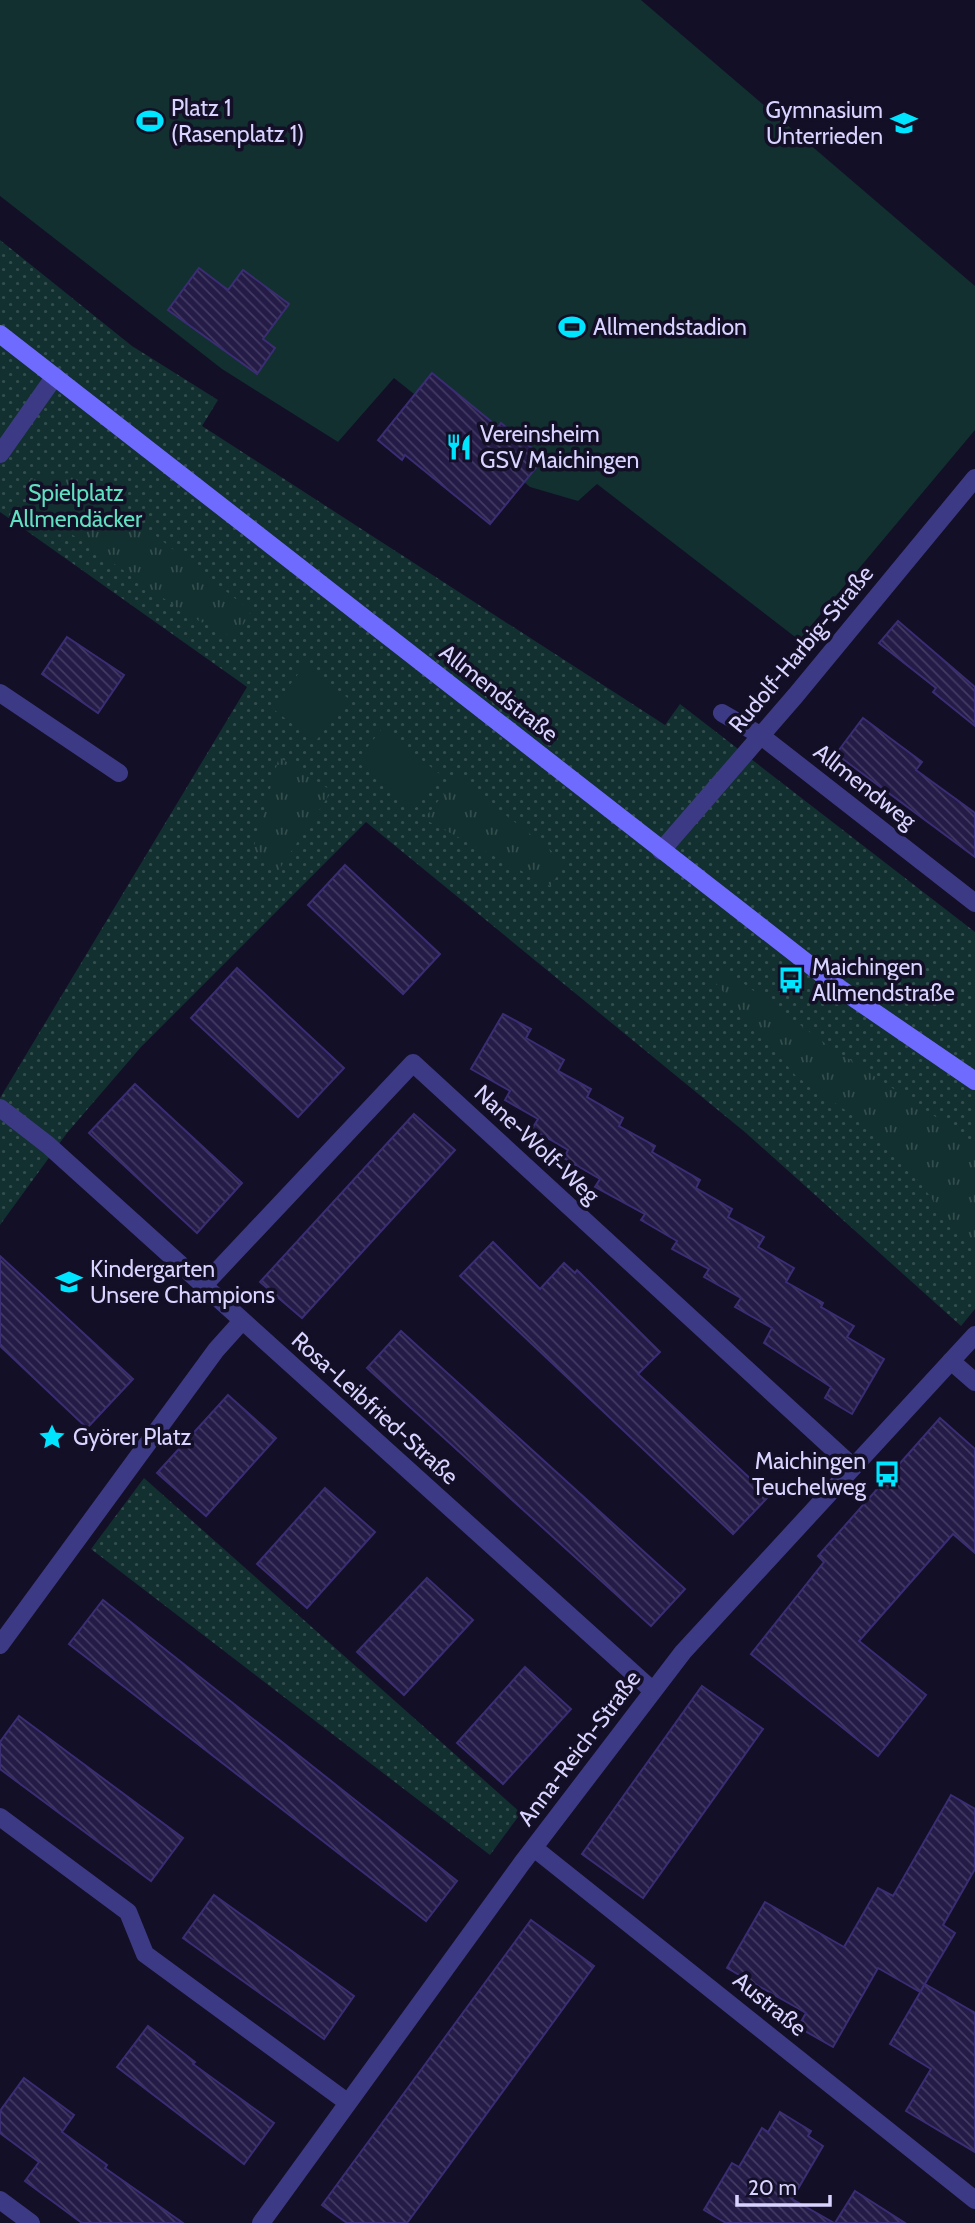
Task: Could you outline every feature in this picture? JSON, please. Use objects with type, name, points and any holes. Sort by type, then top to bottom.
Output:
[{"type":"main road","name":"Allmendstraße","points":[[0,334],[842,990],[975,1081]]},
{"type":"street","points":[[0,454],[55,376]]},
{"type":"street","name":"Rudolf-Harbig-Straße","points":[[661,851],[975,478]]},
{"type":"street","points":[[0,694],[119,773]]},
{"type":"street","name":"Allmendweg","points":[[722,713],[760,736],[975,903]]},
{"type":"street","name":"Nane-Wolf-Weg","points":[[204,1286],[413,1063],[853,1467]]},
{"type":"street","name":"Rosa-Leibfried-Straße","points":[[0,1108],[48,1144],[652,1690]]},
{"type":"street","points":[[0,1645],[216,1350],[242,1321]]},
{"type":"street","name":"Anna-Reich-Straße","points":[[261,2223],[347,2102],[652,1690],[683,1652],[975,1335]]},
{"type":"street","points":[[951,1361],[975,1382]]},
{"type":"street","points":[[0,1816],[128,1912],[145,1954],[347,2102]]},
{"type":"street","name":"Austraße","points":[[534,1848],[975,2200]]},
{"type":"street","points":[[0,2200],[31,2223]]},
{"type":"green space","name":"Allmendstadion","points":[[0,0],[641,0],[975,286],[975,430],[799,640],[597,484],[578,501],[530,487],[394,378],[338,442],[222,369],[0,196]]},
{"type":"green space","points":[[0,240],[132,346],[218,400],[202,426],[665,725],[680,704],[975,932],[975,1309],[961,1326],[746,1133],[366,822],[141,1047],[67,1133],[0,1225],[0,1098],[247,687],[0,512]]},
{"type":"green space","name":"Spielplatz Allmendäcker","points":[[75,472],[251,611],[235,639],[186,614],[37,510],[29,480]]},
{"type":"green space","points":[[305,665],[349,699],[315,742],[272,708]]},
{"type":"green space","points":[[382,729],[441,775],[415,808],[356,761]]},
{"type":"green space","points":[[279,757],[332,791],[278,871],[253,850]]},
{"type":"green space","points":[[457,777],[567,863],[550,886],[424,819]]},
{"type":"green space","points":[[724,969],[826,1044],[975,1143],[975,1248],[959,1235],[899,1155],[861,1121],[796,1076],[714,981]]},
{"type":"green space","points":[[144,1478],[521,1813],[490,1855],[91,1549]]},
{"type":"building","points":[[199,268],[228,290],[243,270],[289,304],[263,339],[275,348],[257,374],[168,310]]},
{"type":"building","name":"Vereinsheim GSV Maichingen","points":[[432,373],[498,427],[501,423],[544,458],[490,524],[405,455],[402,460],[378,440]]},
{"type":"building","points":[[898,621],[975,687],[975,726],[933,692],[936,688],[879,643]]},
{"type":"building","points":[[67,637],[124,675],[98,713],[42,674]]},
{"type":"building","points":[[863,718],[922,762],[916,770],[975,813],[975,857],[836,754]]},
{"type":"building","points":[[345,865],[440,954],[403,994],[308,905]]},
{"type":"building","points":[[237,968],[344,1068],[298,1117],[191,1018]]},
{"type":"building","points":[[503,1014],[531,1029],[526,1038],[564,1060],[558,1071],[591,1089],[587,1097],[623,1118],[619,1126],[655,1146],[652,1152],[700,1180],[696,1188],[732,1209],[728,1217],[764,1237],[758,1247],[794,1268],[786,1282],[823,1303],[821,1307],[854,1326],[847,1337],[884,1359],[852,1414],[825,1398],[831,1387],[764,1343],[772,1328],[735,1307],[741,1298],[704,1277],[709,1269],[672,1249],[677,1241],[641,1220],[645,1214],[595,1187],[600,1179],[564,1158],[568,1150],[532,1129],[538,1119],[505,1100],[510,1091],[471,1069]]},
{"type":"building","points":[[135,1084],[242,1183],[197,1233],[89,1133]]},
{"type":"building","points":[[414,1114],[455,1150],[302,1318],[260,1282]]},
{"type":"building","points":[[493,1242],[540,1289],[564,1263],[575,1273],[577,1270],[660,1352],[638,1374],[769,1496],[733,1534],[460,1276]]},
{"type":"building","points":[[0,1256],[133,1379],[87,1428],[0,1346]]},
{"type":"building","points":[[401,1331],[685,1589],[651,1626],[367,1368]]},
{"type":"building","points":[[228,1395],[276,1438],[206,1516],[157,1473]]},
{"type":"building","points":[[940,1418],[975,1449],[975,1553],[953,1534],[859,1641],[926,1695],[878,1756],[751,1654],[824,1562],[818,1556]]},
{"type":"building","points":[[325,1488],[375,1532],[307,1608],[257,1564]]},
{"type":"building","points":[[427,1578],[473,1620],[404,1695],[357,1652]]},
{"type":"building","points":[[103,1600],[457,1881],[426,1921],[69,1644]]},
{"type":"building","points":[[525,1667],[571,1709],[503,1784],[457,1743]]},
{"type":"building","points":[[702,1686],[763,1729],[643,1898],[582,1854]]},
{"type":"building","points":[[19,1716],[183,1838],[151,1881],[0,1769],[0,1742]]},
{"type":"building","points":[[951,1795],[975,1809],[975,1869],[943,1925],[955,1933],[920,1992],[878,1968],[833,2047],[798,2027],[806,2013],[727,1968],[765,1902],[844,1947],[878,1888],[893,1896]]},
{"type":"building","points":[[214,1895],[354,1996],[324,2039],[183,1938]]},
{"type":"building","points":[[531,1920],[594,1966],[407,2223],[347,2223],[322,2205]]},
{"type":"building","points":[[925,1984],[975,2013],[975,2152],[906,2111],[931,2069],[890,2044]]},
{"type":"building","points":[[148,2026],[195,2062],[193,2064],[274,2123],[244,2164],[117,2067]]},
{"type":"building","points":[[24,2078],[74,2115],[62,2132],[107,2165],[105,2168],[183,2223],[82,2223],[25,2181],[39,2162],[0,2133],[0,2111]]},
{"type":"building","points":[[780,2112],[811,2131],[808,2136],[823,2146],[792,2199],[834,2223],[726,2223],[704,2210],[732,2163],[739,2167],[762,2128],[768,2132]]},
{"type":"building","points":[[855,2191],[905,2223],[835,2223]]},
{"type":"place","name":"Platz 1 (Rasenplatz 1)","points":[[150,121]]},
{"type":"place","name":"Gymnasium Unterrieden","points":[[904,123]]},
{"type":"place","name":"Allmendstadion","points":[[572,327]]},
{"type":"place","name":"Vereinsheim GSV Maichingen","points":[[459,447]]},
{"type":"place","name":"Maichingen Allmendstraße","points":[[791,980]]},
{"type":"place","name":"Kindergarten Unsere Champions","points":[[69,1282]]},
{"type":"place","name":"Györer Platz","points":[[52,1437]]},
{"type":"place","name":"Maichingen Teuchelweg","points":[[887,1474]]}]
